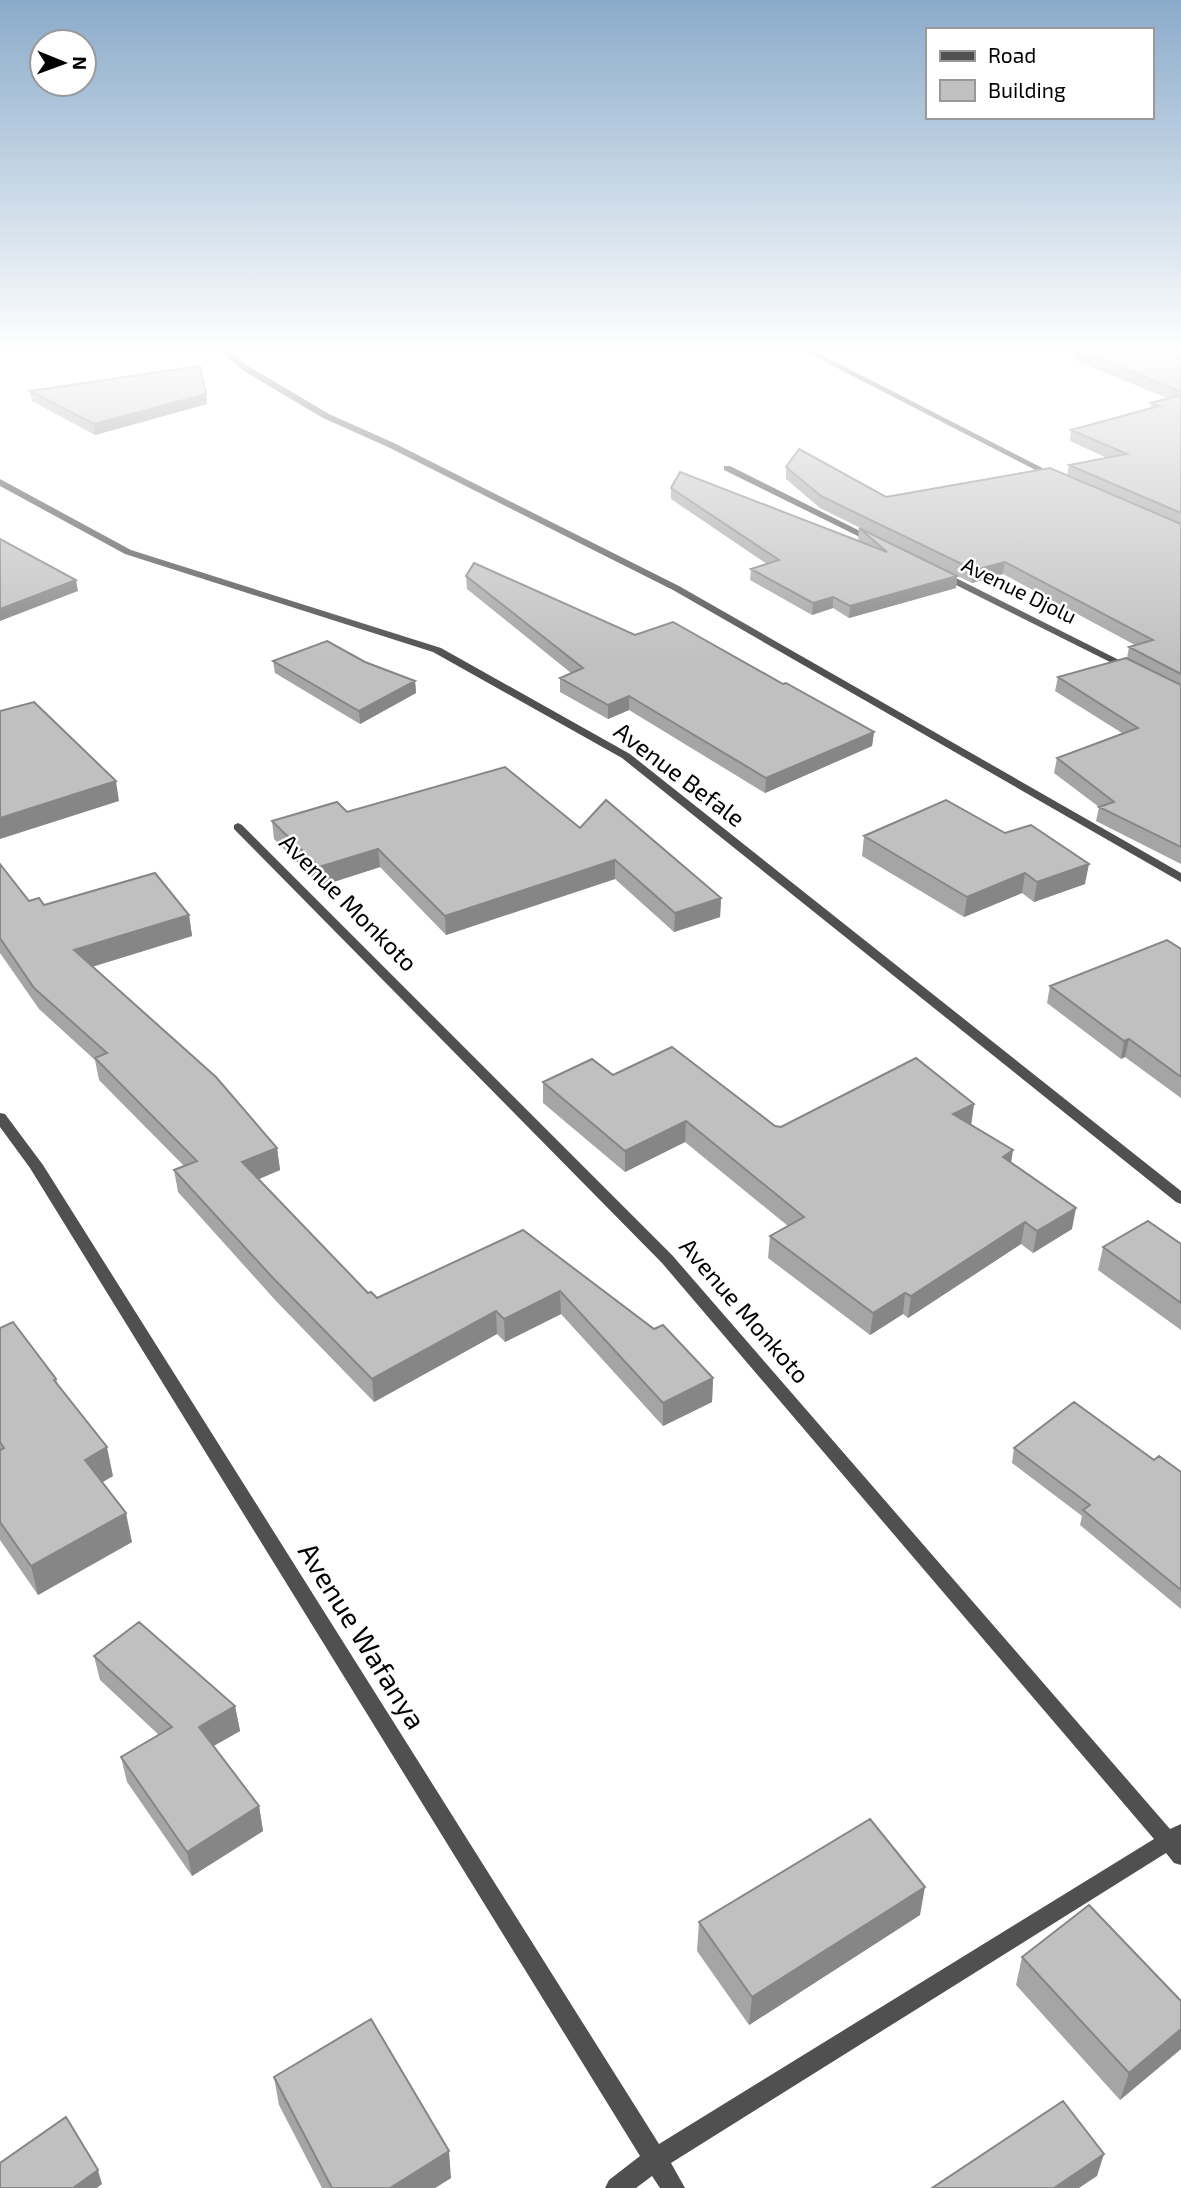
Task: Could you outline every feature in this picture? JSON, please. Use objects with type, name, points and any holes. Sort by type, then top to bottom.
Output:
[{"type":"street","points":[[411,454],[676,588],[1181,878]]},
{"type":"street","points":[[1012,454],[1073,485]]},
{"type":"street","points":[[727,468],[886,547]]},
{"type":"street","name":"Avenue Befale","points":[[0,482],[128,552],[437,650],[626,756],[1181,1199]]},
{"type":"street","name":"Avenue Djolu","points":[[936,572],[1144,675]]},
{"type":"street","name":"Avenue Monkoto","points":[[238,827],[667,1259],[1176,1844]]},
{"type":"street","name":"Avenue Wafanya","points":[[0,1117],[36,1165],[673,2188]]},
{"type":"street","points":[[617,2188],[654,2160],[1176,1844]]},
{"type":"building","points":[[795,454],[808,454],[886,497],[1050,468],[1181,524],[1181,674],[1129,647],[1153,640],[1005,562],[974,570],[821,496],[786,467]]},
{"type":"building","points":[[1126,454],[1181,454],[1181,513],[1069,465]]},
{"type":"building","points":[[680,472],[887,552],[859,528],[957,576],[850,606],[833,597],[813,603],[751,569],[779,560],[671,488]]},
{"type":"building","points":[[0,539],[76,580],[0,609]]},
{"type":"building","points":[[474,563],[635,635],[673,622],[874,732],[766,778],[629,696],[608,705],[560,678],[583,668],[466,576]]},
{"type":"building","points":[[327,641],[365,662],[415,681],[359,711],[273,661]]},
{"type":"building","points":[[1126,658],[1181,685],[1181,847],[1099,807],[1114,802],[1057,758],[1138,728],[1058,677]]},
{"type":"building","points":[[34,702],[116,781],[0,818],[0,711]]},
{"type":"building","points":[[505,767],[580,828],[606,800],[721,898],[675,913],[615,860],[445,916],[378,849],[319,867],[272,821],[337,802],[347,812]]},
{"type":"building","points":[[946,800],[1005,833],[1031,825],[1089,864],[1037,882],[1025,873],[967,897],[864,836]]},
{"type":"building","points":[[0,864],[29,901],[39,898],[44,905],[155,873],[189,915],[74,950],[216,1077],[277,1148],[242,1162],[368,1293],[371,1292],[377,1298],[523,1230],[654,1329],[663,1325],[713,1378],[663,1403],[560,1291],[504,1319],[496,1311],[372,1379],[273,1278],[174,1170],[197,1161],[95,1058],[107,1053],[34,988],[0,938]]},
{"type":"building","points":[[1167,940],[1181,949],[1181,1077],[1129,1039],[1124,1041],[1050,986]]},
{"type":"building","points":[[672,1047],[775,1126],[781,1127],[916,1058],[974,1104],[953,1114],[1013,1150],[1003,1157],[1076,1208],[1037,1231],[1025,1222],[911,1296],[905,1293],[873,1313],[770,1236],[804,1217],[686,1121],[625,1151],[543,1082],[592,1059],[613,1075]]},
{"type":"building","points":[[1148,1221],[1181,1244],[1181,1303],[1103,1247]]},
{"type":"building","points":[[13,1322],[107,1447],[85,1460],[126,1513],[31,1566],[0,1522],[0,1450],[4,1448],[0,1442],[0,1328]]},
{"type":"building","points":[[1074,1402],[1154,1460],[1159,1456],[1181,1472],[1181,1590],[1083,1510],[1090,1505],[1014,1448]]},
{"type":"building","points":[[139,1622],[235,1706],[199,1727],[259,1806],[187,1852],[121,1757],[172,1727],[94,1656]]},
{"type":"building","points":[[870,1819],[925,1887],[752,1997],[699,1922]]},
{"type":"building","points":[[1089,1905],[1181,2001],[1181,2029],[1129,2073],[1022,1957]]},
{"type":"building","points":[[371,2019],[449,2151],[390,2188],[332,2188],[274,2077]]},
{"type":"building","points":[[1063,2101],[1104,2154],[1054,2188],[932,2188]]},
{"type":"building","points":[[66,2117],[98,2170],[73,2188],[0,2188],[0,2163]]}]
